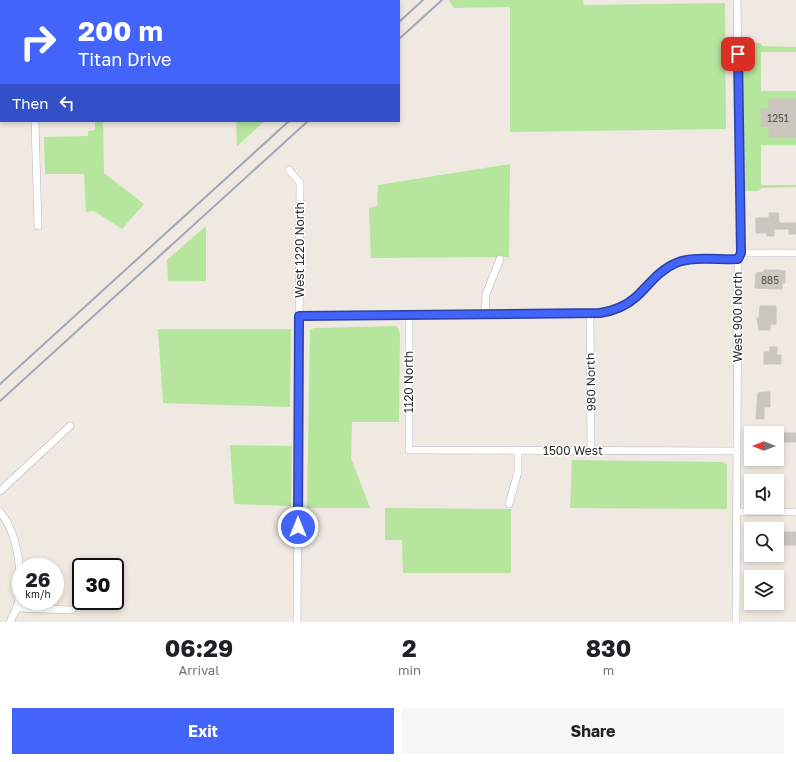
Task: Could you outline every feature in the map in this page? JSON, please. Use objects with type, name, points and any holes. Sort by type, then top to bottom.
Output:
[{"type":"street","name":"West 900 North","points":[[736,622],[739,256],[737,0]]},
{"type":"street","points":[[35,122],[38,226]]},
{"type":"street","name":"West 1220 North","points":[[289,170],[300,183],[297,622]]},
{"type":"street","points":[[299,316],[590,314],[609,311],[627,303],[666,268],[677,262],[686,260],[796,253]]},
{"type":"street","points":[[485,315],[486,294],[500,259]]},
{"type":"street","name":"980 North","points":[[590,314],[591,451]]},
{"type":"street","name":"1120 North","points":[[409,450],[410,316]]},
{"type":"street","points":[[0,491],[70,426]]},
{"type":"street","name":"1500 West","points":[[409,450],[737,451]]},
{"type":"street","points":[[509,504],[518,472],[518,450]]},
{"type":"street","points":[[0,512],[14,534],[19,558]]},
{"type":"street","points":[[737,512],[796,512]]},
{"type":"street","points":[[10,622],[15,610]]},
{"type":"street","points":[[64,610],[72,610]]},
{"type":"green space","points":[[449,0],[583,0],[584,5],[725,3],[726,129],[510,132],[510,7],[454,8]]},
{"type":"green space","points":[[741,43],[760,43],[762,46],[796,47],[796,52],[761,52],[761,91],[796,91],[796,145],[761,145],[761,185],[796,185],[796,187],[762,188],[758,191],[745,191]]},
{"type":"green space","points":[[95,122],[103,122],[104,173],[144,204],[122,229],[94,211],[86,212],[84,174],[45,174],[44,137],[88,136],[88,131],[95,130]]},
{"type":"green space","points":[[236,122],[264,122],[237,146]]},
{"type":"green space","points":[[510,164],[509,257],[371,258],[369,208],[377,206],[378,185]]},
{"type":"green space","points":[[206,226],[206,281],[168,281],[167,260]]},
{"type":"green space","points":[[395,326],[398,328],[400,334],[399,422],[352,422],[351,458],[370,508],[307,508],[310,330],[314,328]]},
{"type":"green space","points":[[158,329],[291,329],[290,407],[163,403]]},
{"type":"green space","points":[[230,445],[292,446],[291,506],[234,504]]},
{"type":"green space","points":[[572,460],[723,462],[727,465],[727,509],[570,508]]},
{"type":"green space","points":[[385,508],[511,509],[511,573],[403,573],[402,540],[385,540]]},
{"type":"building","points":[[769,99],[796,99],[796,137],[769,137],[769,126],[761,126],[761,109],[769,109]]},
{"type":"building","points":[[769,213],[778,213],[779,223],[796,223],[796,234],[789,234],[789,229],[774,229],[774,236],[767,236],[767,233],[756,233],[756,218],[769,218]]},
{"type":"building","points":[[764,270],[785,271],[785,283],[782,283],[782,289],[755,288],[756,273],[764,272]]},
{"type":"building","points":[[760,306],[776,306],[776,324],[770,324],[770,330],[759,330],[757,318],[759,318]]},
{"type":"building","points":[[770,347],[777,347],[777,355],[781,355],[781,364],[764,364],[764,352],[770,352]]},
{"type":"building","points":[[770,392],[770,407],[764,407],[764,419],[756,419],[758,393]]},
{"type":"building","points":[[784,433],[796,433],[796,442],[784,442]]},
{"type":"building","points":[[784,532],[796,532],[796,545],[784,545]]},
{"type":"railway","points":[[400,21],[423,0]]},
{"type":"railway","points":[[400,38],[442,0]]},
{"type":"railway","points":[[0,384],[288,122]]},
{"type":"railway","points":[[0,401],[307,122]]},
{"type":"route","points":[[298,527],[299,316],[600,313],[618,308],[627,303],[636,297],[656,275],[677,262],[686,260],[738,259],[741,253],[738,54]]}]
